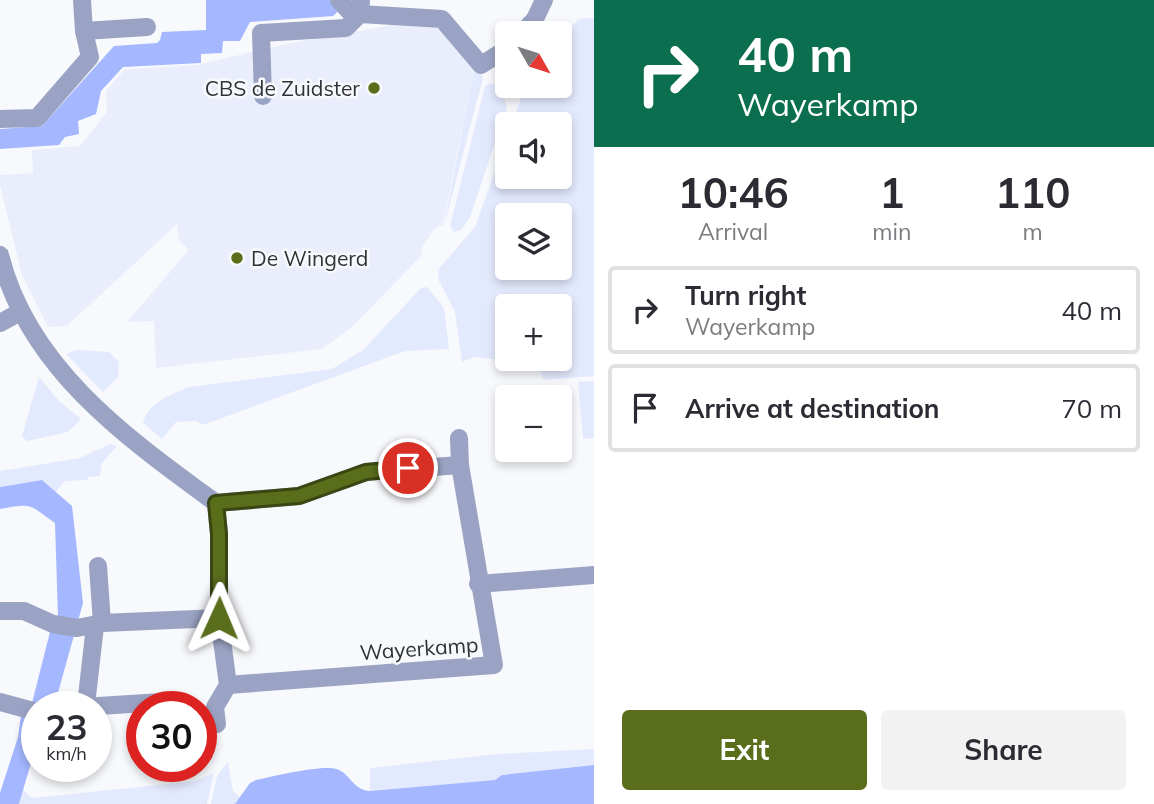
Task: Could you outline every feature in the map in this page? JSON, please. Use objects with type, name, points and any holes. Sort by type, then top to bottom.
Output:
[{"type":"street","points":[[0,119],[37,118],[90,57],[82,0]]},
{"type":"street","points":[[533,21],[544,0]]},
{"type":"street","points":[[263,96],[261,33],[346,27],[352,5],[442,19],[481,65],[495,56]]},
{"type":"street","points":[[85,32],[146,27]]},
{"type":"street","points":[[0,255],[20,312],[52,363],[79,392],[121,429],[216,503],[299,496],[366,472],[460,465]]},
{"type":"street","points":[[0,323],[20,312]]},
{"type":"street","name":"Wayerkamp","points":[[228,685],[494,665],[478,584],[460,465],[459,438]]},
{"type":"street","points":[[216,503],[219,534],[219,618],[228,685],[217,704]]},
{"type":"street","points":[[85,691],[98,566]]},
{"type":"street","points":[[478,584],[594,575]]},
{"type":"street","points":[[0,611],[24,611],[53,624],[91,626],[219,618]]},
{"type":"street","points":[[0,702],[21,707]]},
{"type":"shaded area","points":[[594,18],[594,376],[544,380],[540,371],[572,371],[572,294],[495,294],[495,359],[474,357],[462,362],[455,312],[439,281],[438,270],[475,227],[495,171],[495,189],[572,189],[572,112],[516,112],[521,98],[572,98],[572,26],[578,20]]},
{"type":"shaded area","points":[[392,25],[440,28],[474,69],[443,225],[434,229],[420,251],[423,254],[351,328],[322,349],[156,368],[154,321],[127,322],[189,250],[179,240],[177,224],[67,326],[48,327],[22,275],[0,185],[0,175],[33,173],[32,150],[80,146],[107,112],[106,91],[125,69],[197,65],[286,44]]},
{"type":"shaded area","points":[[474,69],[481,73],[483,78],[444,226]]},
{"type":"shaded area","points":[[491,83],[495,85],[495,98],[504,98],[507,107],[505,112],[495,112],[495,143],[470,217],[461,230],[454,232],[450,226],[485,86]]},
{"type":"shaded area","points":[[427,287],[444,308],[449,349],[405,351],[203,425],[196,421],[176,422],[162,439],[143,423],[149,410],[155,405],[189,387],[332,369],[363,350],[421,288]]},
{"type":"shaded area","points":[[76,350],[109,352],[119,362],[118,377],[103,392],[66,354]]},
{"type":"shaded area","points":[[39,377],[58,400],[81,419],[68,432],[27,441],[22,436]]},
{"type":"shaded area","points":[[594,381],[594,438],[583,439],[578,382]]},
{"type":"shaded area","points":[[110,444],[117,446],[102,463],[100,476],[88,477],[87,480],[64,481],[56,492],[42,480],[0,487],[0,471],[80,458]]},
{"type":"shaded area","points":[[594,749],[594,765],[503,775],[495,780],[370,791],[370,768],[497,754]]},
{"type":"shaded area","points":[[228,762],[233,791],[240,797],[235,804],[211,804],[217,776]]},
{"type":"shaded area","points":[[185,782],[212,782],[207,804],[19,804],[23,790],[32,798]]},
{"type":"water","points":[[206,0],[350,0],[333,16],[250,22],[240,41],[223,41],[222,53],[201,54],[201,63],[123,67],[101,91],[96,114],[78,121],[79,134],[65,137],[59,145],[0,149],[0,129],[42,126],[114,46],[157,43],[162,32],[206,30]]},
{"type":"water","points":[[42,480],[72,506],[83,603],[58,691],[35,691],[50,632],[58,617],[55,523],[30,507],[0,509],[0,487]]},
{"type":"water","points":[[21,715],[21,782],[25,782],[19,804],[0,804],[0,793],[18,737]]},
{"type":"water","points":[[594,765],[594,804],[235,804],[250,783],[256,780],[311,769],[339,770],[360,788],[370,791],[495,780],[502,775]]},
{"type":"place","name":"CBS de Zuidster","points":[[374,88]]},
{"type":"place","name":"De Wingerd","points":[[237,258]]},
{"type":"route","points":[[219,618],[219,534],[216,503],[299,496],[366,472],[408,468]]}]
